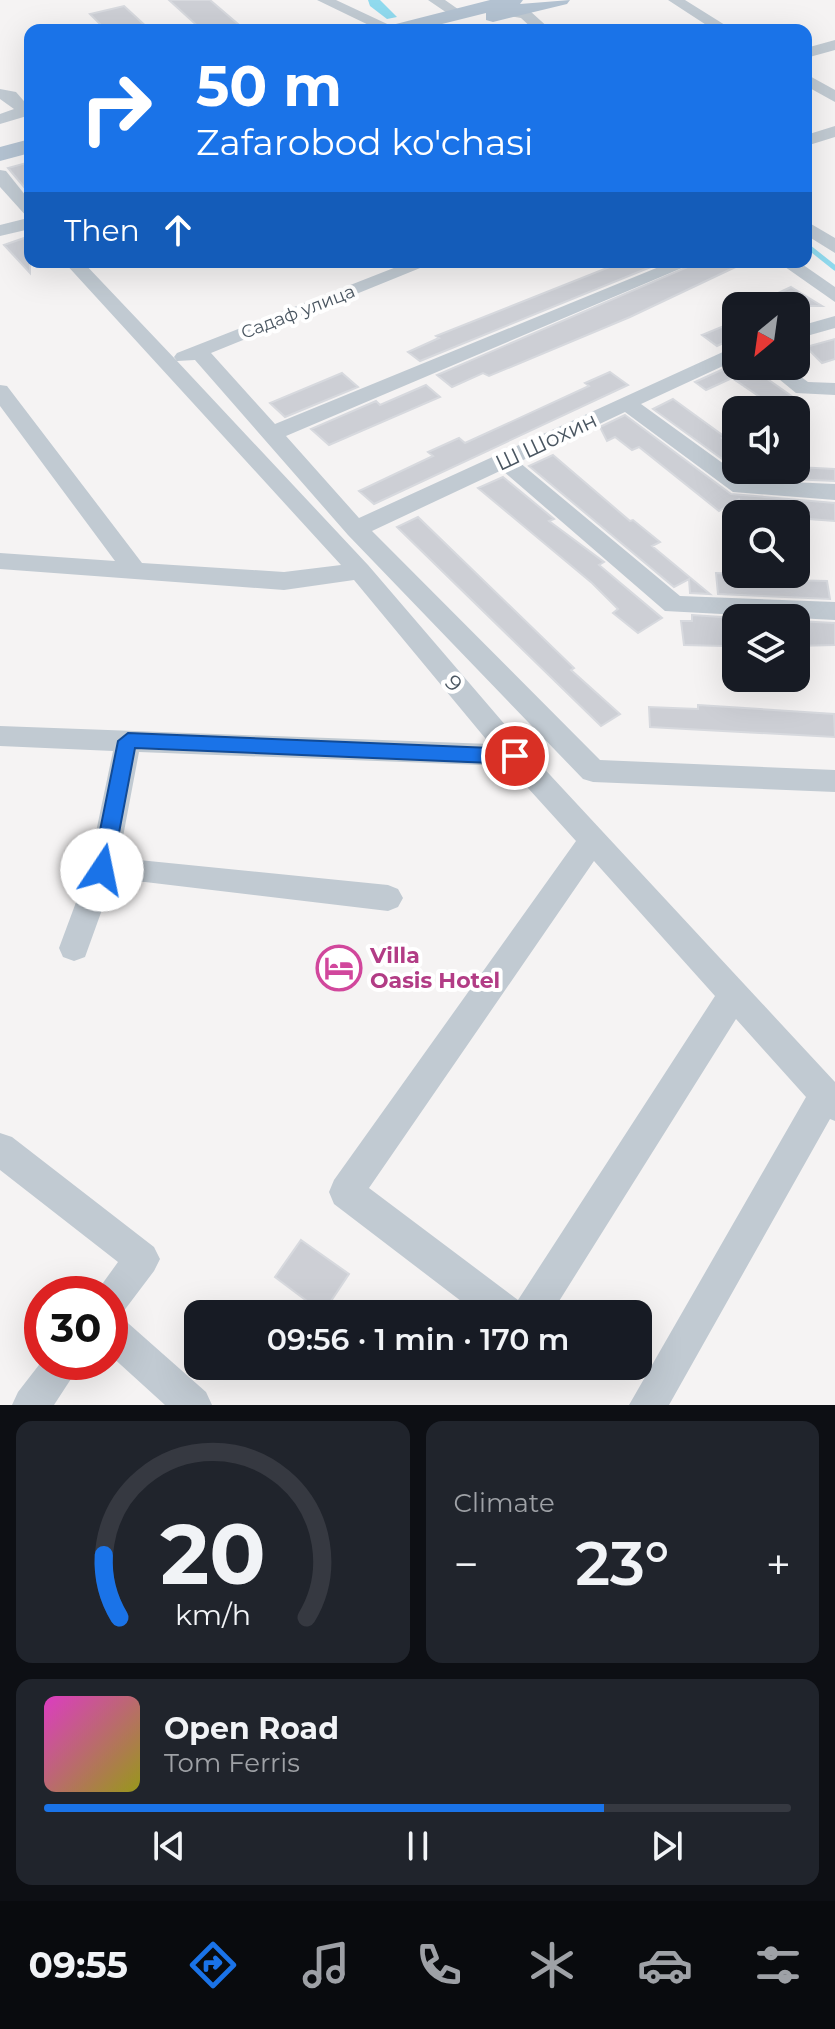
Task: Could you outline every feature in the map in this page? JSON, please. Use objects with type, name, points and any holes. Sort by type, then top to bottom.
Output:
[{"type":"main road","points":[[464,24],[560,0]]},
{"type":"main road","points":[[405,24],[444,4],[519,8]]},
{"type":"main road","points":[[0,138],[24,132]]},
{"type":"main road","points":[[0,154],[24,148]]},
{"type":"street","points":[[324,0],[379,24]]},
{"type":"street","points":[[675,0],[715,24]]},
{"type":"street","points":[[519,8],[536,24]]},
{"type":"street","points":[[812,51],[835,45]]},
{"type":"street","points":[[812,83],[835,97]]},
{"type":"street","points":[[0,94],[10,95],[22,108],[21,113],[0,119]]},
{"type":"street","points":[[812,139],[835,131]]},
{"type":"street","points":[[0,175],[24,205]]},
{"type":"street","points":[[812,226],[835,219]]},
{"type":"street","points":[[0,231],[24,225]]},
{"type":"street","points":[[812,231],[835,247]]},
{"type":"street","name":"9","points":[[79,268],[360,571],[515,756],[830,1101]]},
{"type":"street","name":"Садаф улица","points":[[170,363],[411,268]]},
{"type":"street","points":[[271,434],[672,268]]},
{"type":"street","points":[[795,268],[835,296]]},
{"type":"street","points":[[810,329],[835,322]]},
{"type":"street","points":[[198,351],[356,529],[593,771],[835,781]]},
{"type":"street","name":"Ш Шохин","points":[[356,529],[722,358]]},
{"type":"street","points":[[792,380],[803,388],[835,389]]},
{"type":"street","points":[[0,391],[134,569]]},
{"type":"street","points":[[626,403],[741,487],[835,492]]},
{"type":"street","points":[[505,461],[674,605],[835,611]]},
{"type":"street","points":[[0,561],[284,581],[360,571]]},
{"type":"street","points":[[0,736],[515,756]]},
{"type":"street","points":[[74,948],[102,870],[128,741]]},
{"type":"street","points":[[489,1300],[346,1192],[592,841]]},
{"type":"street","points":[[102,870],[145,870],[388,898]]},
{"type":"street","points":[[539,1300],[733,996]]},
{"type":"street","points":[[648,1405],[830,1101]]},
{"type":"street","points":[[0,1149],[142,1259],[128,1278]]},
{"type":"street","points":[[128,1346],[193,1405]]},
{"type":"street","points":[[31,1405],[50,1380]]},
{"type":"building","points":[[169,0],[210,0],[238,24],[195,24]]},
{"type":"building","points":[[124,6],[144,24],[100,24],[90,14]]},
{"type":"building","points":[[24,164],[24,187],[8,168]]},
{"type":"building","points":[[24,238],[24,267],[4,245]]},
{"type":"building","points":[[607,268],[648,268],[420,361],[408,352],[439,338],[436,336]]},
{"type":"building","points":[[685,268],[733,268],[630,317],[489,376],[483,373],[452,387],[437,375]]},
{"type":"building","points":[[791,287],[799,292],[780,292]]},
{"type":"building","points":[[810,299],[822,306],[810,306]]},
{"type":"building","points":[[722,327],[722,344],[717,346],[702,335]]},
{"type":"building","points":[[835,339],[835,359],[822,363],[810,351],[810,346]]},
{"type":"building","points":[[722,370],[722,380],[728,380],[706,390],[695,382]]},
{"type":"building","points":[[610,372],[628,385],[374,504],[359,491],[433,456],[428,452],[459,438],[465,443],[589,386],[585,383]]},
{"type":"building","points":[[342,373],[358,387],[285,417],[270,403]]},
{"type":"building","points":[[735,380],[769,380],[791,396],[758,396]]},
{"type":"building","points":[[426,385],[440,397],[329,445],[311,429],[376,401],[380,405]]},
{"type":"building","points":[[673,399],[722,435],[722,459],[653,409]]},
{"type":"building","points":[[625,415],[731,494],[800,500],[722,500],[722,509],[719,511],[639,447],[632,450],[615,437],[607,441],[600,427]]},
{"type":"building","points":[[553,455],[630,521],[633,520],[660,542],[652,546],[710,594],[690,593],[689,579],[674,587],[529,466]]},
{"type":"building","points":[[810,468],[835,469],[835,481],[810,480]]},
{"type":"building","points":[[503,477],[554,519],[549,521],[604,562],[599,565],[662,618],[638,633],[613,613],[618,609],[592,583],[478,488]]},
{"type":"building","points":[[810,501],[835,503],[835,521],[810,519]]},
{"type":"building","points":[[418,517],[574,668],[571,670],[620,714],[601,726],[397,527]]},
{"type":"building","points":[[716,573],[722,573],[722,588],[810,588],[810,581],[827,581],[830,599],[718,594]]},
{"type":"building","points":[[692,615],[722,617],[722,646],[684,645],[681,621],[692,621]]},
{"type":"building","points":[[810,622],[835,623],[835,645],[810,646]]},
{"type":"building","points":[[698,705],[834,714],[835,737],[650,727],[649,707],[698,709]]},
{"type":"building","points":[[301,1240],[349,1274],[332,1300],[306,1300],[275,1277]]},
{"type":"waterway","points":[[374,0],[374,4],[391,17]]},
{"type":"waterway","points":[[812,250],[835,268]]},
{"type":"place","name":"Villa Oasis Hotel","points":[[339,968]]},
{"type":"route","points":[[102,870],[128,741],[515,756]]}]
